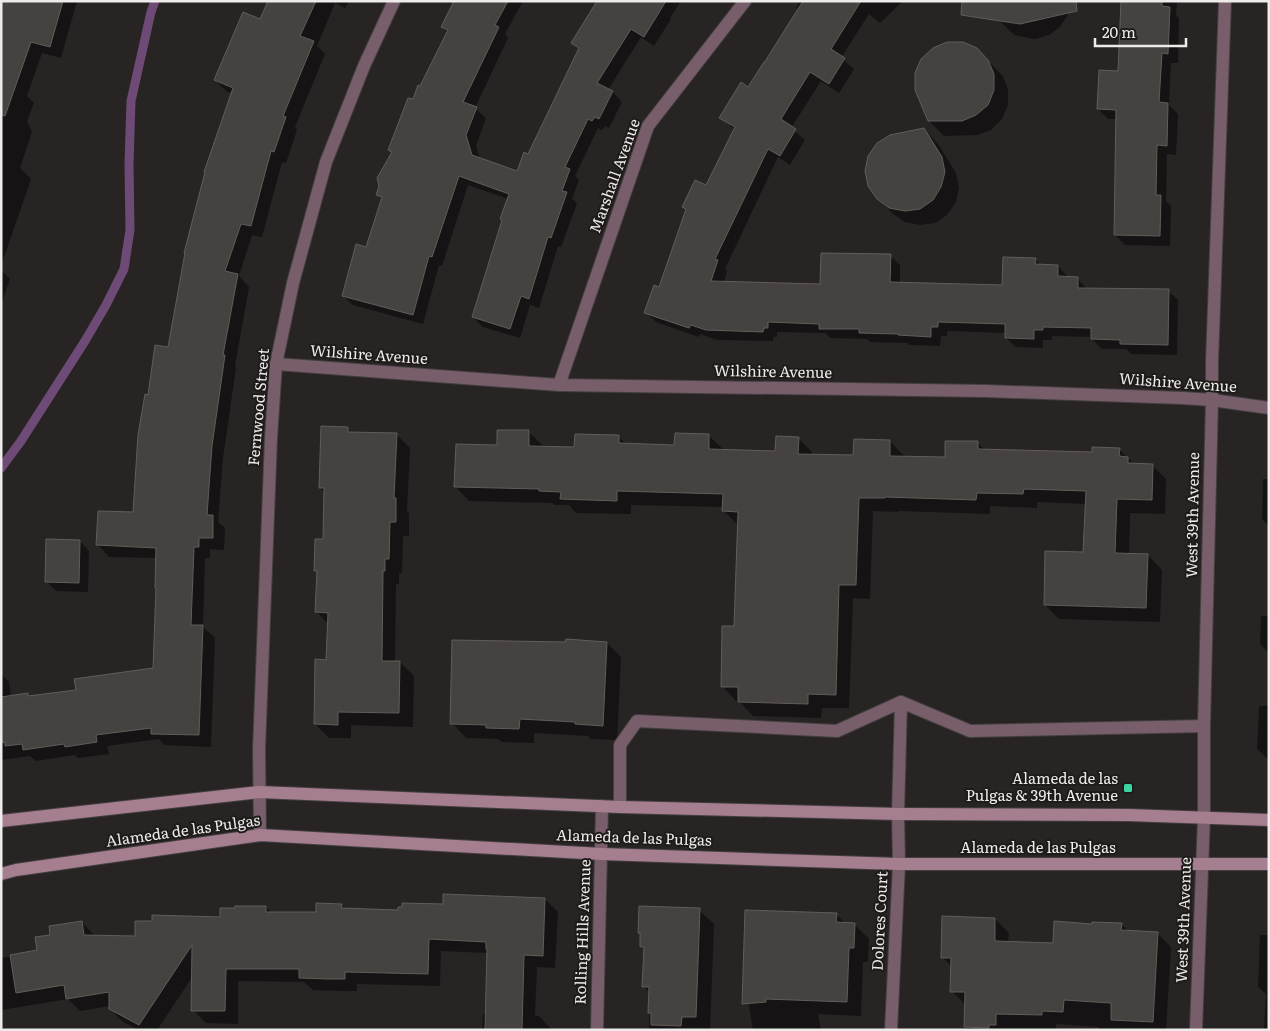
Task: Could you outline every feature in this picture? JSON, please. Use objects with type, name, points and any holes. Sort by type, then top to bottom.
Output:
[{"type":"main road","name":"Alameda de las Pulgas","points":[[1,820],[259,792],[620,807],[898,814],[1128,815],[1269,820]]},
{"type":"main road","name":"Alameda de las Pulgas","points":[[1,874],[16,870],[260,835],[602,854],[899,864],[1269,864]]},
{"type":"street","name":"Fernwood Street","points":[[260,835],[259,749],[271,438],[276,364],[293,283],[326,162],[364,66],[394,1]]},
{"type":"street","name":"Marshall Avenue","points":[[559,385],[648,126],[745,1]]},
{"type":"street","name":"West 39th Avenue","points":[[1196,1030],[1204,818],[1204,726],[1212,362],[1225,1]]},
{"type":"street","name":"Wilshire Avenue","points":[[276,364],[559,385],[986,391],[1172,397],[1212,400],[1269,408]]},
{"type":"street","points":[[620,807],[620,745],[637,721],[837,731],[900,702],[970,731],[1204,726]]},
{"type":"street","name":"Dolores Court","points":[[891,1030],[899,864],[900,702]]},
{"type":"street","name":"Rolling Hills Avenue","points":[[597,1030],[602,806]]},
{"type":"building","points":[[1,1],[63,1],[50,47],[31,42],[5,116],[1,115]]},
{"type":"building","points":[[268,1],[316,1],[300,36],[314,41],[283,116],[286,117],[274,152],[271,151],[251,226],[241,224],[225,271],[238,274],[223,355],[225,355],[212,446],[207,515],[213,515],[213,538],[199,538],[199,547],[194,547],[191,625],[203,625],[199,735],[151,734],[151,728],[96,735],[97,742],[65,747],[64,744],[23,750],[22,744],[5,746],[5,742],[1,743],[1,697],[28,693],[28,696],[76,690],[74,679],[153,668],[156,548],[96,545],[98,511],[133,512],[138,435],[145,394],[148,395],[155,345],[168,347],[184,253],[204,172],[233,88],[214,80],[243,12],[260,19]]},
{"type":"building","points":[[454,1],[508,1],[495,25],[499,27],[463,102],[477,107],[466,135],[472,155],[517,171],[524,152],[528,154],[579,48],[571,43],[597,1],[666,1],[644,37],[631,29],[597,83],[613,91],[599,119],[595,117],[592,121],[588,119],[565,167],[570,169],[562,191],[567,192],[551,238],[548,237],[529,299],[521,296],[510,329],[472,317],[509,194],[459,176],[432,257],[429,256],[413,315],[342,296],[356,244],[366,247],[382,197],[376,195],[379,186],[377,178],[392,152],[388,150],[408,98],[413,99],[418,85],[420,86],[448,30],[441,27]]},
{"type":"building","points":[[803,1],[861,1],[831,49],[845,58],[829,84],[810,72],[781,119],[796,129],[780,156],[768,149],[715,259],[718,260],[711,281],[820,284],[821,253],[891,254],[890,282],[1002,285],[1003,257],[1036,258],[1035,264],[1058,265],[1058,276],[1078,277],[1078,288],[1169,289],[1168,345],[1120,344],[1120,340],[1091,339],[1091,328],[1043,327],[1043,330],[1034,330],[1034,339],[1005,338],[1005,324],[938,322],[938,327],[931,327],[931,337],[859,333],[859,329],[819,329],[819,324],[768,322],[768,328],[764,328],[763,332],[706,330],[691,325],[689,328],[644,313],[654,285],[659,287],[686,209],[682,207],[695,180],[706,185],[735,127],[719,118],[741,82],[748,87]]},
{"type":"building","points":[[962,1],[1076,1],[1077,11],[1020,24],[961,15]]},
{"type":"building","points":[[1121,1],[1162,1],[1162,6],[1170,7],[1168,54],[1162,53],[1159,102],[1168,103],[1167,146],[1157,145],[1156,195],[1161,195],[1160,236],[1114,235],[1116,110],[1097,109],[1099,70],[1118,71]]},
{"type":"building","points":[[947,42],[963,42],[977,48],[988,60],[994,74],[994,90],[988,105],[976,115],[962,121],[928,121],[915,90],[915,73],[921,59],[933,48]]},
{"type":"building","points":[[924,128],[942,157],[945,172],[941,187],[933,200],[920,209],[905,211],[889,208],[877,199],[868,186],[865,171],[868,156],[877,143],[890,135]]},
{"type":"building","points":[[321,426],[348,427],[348,432],[397,433],[394,498],[396,498],[396,522],[390,522],[389,559],[385,559],[385,571],[383,571],[382,661],[400,661],[399,713],[338,712],[338,725],[314,724],[315,659],[326,660],[328,613],[315,612],[317,571],[314,571],[315,539],[323,539],[324,488],[319,488]]},
{"type":"building","points":[[497,430],[529,430],[529,446],[574,447],[575,434],[619,435],[619,443],[674,445],[675,433],[709,434],[709,449],[775,451],[776,436],[799,437],[798,454],[853,455],[854,439],[890,440],[890,456],[945,457],[945,441],[978,441],[978,449],[1092,452],[1092,447],[1120,448],[1119,456],[1128,457],[1128,463],[1153,464],[1152,500],[1117,499],[1115,553],[1148,554],[1146,608],[1044,605],[1045,551],[1083,552],[1086,491],[1024,489],[1023,494],[977,493],[976,500],[859,498],[856,585],[839,585],[836,695],[808,694],[808,704],[738,702],[738,687],[721,687],[722,626],[734,626],[738,512],[722,511],[723,494],[617,491],[617,501],[560,499],[561,492],[539,491],[539,489],[454,487],[456,444],[497,445]]},
{"type":"building","points":[[46,539],[80,540],[79,583],[45,582]]},
{"type":"building","points":[[566,639],[607,642],[603,726],[575,724],[575,722],[520,719],[519,729],[486,728],[486,725],[450,724],[452,640],[565,642]]},
{"type":"building","points":[[443,894],[545,898],[543,956],[524,955],[522,1030],[485,1030],[486,942],[429,939],[428,974],[345,972],[345,979],[329,979],[299,978],[299,969],[226,969],[225,1011],[191,1011],[192,945],[139,1025],[109,1009],[109,992],[66,999],[64,985],[16,993],[10,955],[37,950],[35,937],[50,935],[49,926],[82,921],[84,935],[135,936],[135,921],[152,921],[152,915],[220,917],[220,908],[235,908],[235,906],[266,906],[266,912],[316,912],[316,903],[342,904],[341,908],[398,910],[398,907],[402,907],[402,903],[443,904]]},
{"type":"building","points":[[639,906],[700,908],[696,1017],[682,1017],[681,1026],[651,1025],[651,1013],[648,1013],[649,987],[642,987],[644,947],[640,947],[640,933],[638,933]]},
{"type":"building","points":[[745,910],[837,913],[836,922],[855,923],[854,948],[849,948],[847,1002],[766,999],[766,1002],[742,1004]]},
{"type":"building","points":[[942,916],[995,918],[995,941],[1053,943],[1054,921],[1092,924],[1092,922],[1122,923],[1121,930],[1158,932],[1153,1022],[1111,1020],[1111,1003],[1064,1000],[1063,1012],[1042,1011],[1042,1015],[996,1014],[996,1025],[989,1025],[989,1028],[964,1027],[965,992],[950,992],[951,958],[941,958]]},
{"type":"waterway","points":[[1,468],[21,441],[85,341],[124,269],[130,230],[129,164],[131,101],[155,1]]},
{"type":"place","name":"Alameda de las Pulgas & 39th Avenue","points":[[1128,788]]}]
